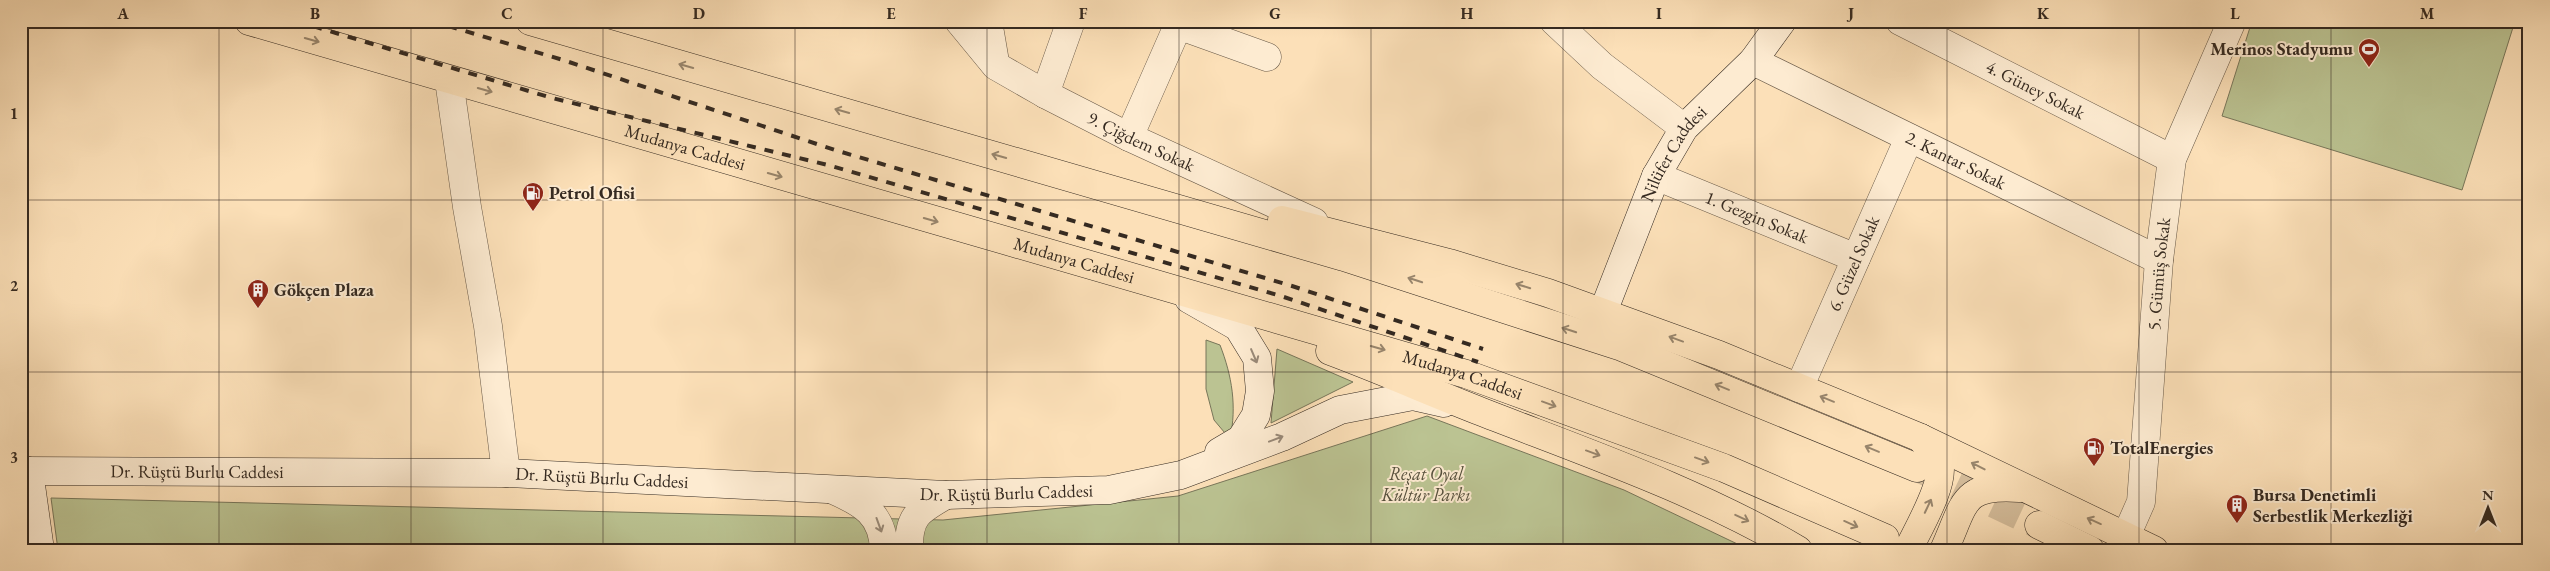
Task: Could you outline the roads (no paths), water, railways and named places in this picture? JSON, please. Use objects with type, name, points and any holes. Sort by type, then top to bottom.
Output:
[{"type":"highway","name":"Mudanya Caddesi","points":[[248,21],[1179,293],[1466,374],[1724,468],[1896,544]]},
{"type":"highway","points":[[530,21],[1344,257],[1622,347],[1917,468]]},
{"type":"highway","points":[[1046,170],[1181,196],[1449,263],[1603,312],[1921,438],[2154,550]]},
{"type":"highway","points":[[1179,293],[1482,412],[1600,456],[1682,490],[1754,524],[1798,550]]},
{"type":"highway","points":[[1896,544],[1938,485],[1941,473],[1939,462],[1921,438]]},
{"type":"highway","points":[[1944,550],[1967,498],[1978,491],[1996,487],[2022,488]]},
{"type":"highway","points":[[2039,525],[2090,550]]},
{"type":"street","name":"9. Çiğdem Sokak","points":[[959,21],[996,66],[1045,94],[1129,137],[1343,236]]},
{"type":"street","points":[[988,21],[996,66]]},
{"type":"street","points":[[1045,94],[1071,21]]},
{"type":"street","points":[[1554,21],[1602,66],[1684,128]]},
{"type":"street","name":"Nilüfer Caddesi","points":[[1603,312],[1656,176],[1684,128],[1753,61],[1782,21]]},
{"type":"street","name":"4. Güney Sokak","points":[[1900,21],[2172,159]]},
{"type":"street","name":"5. Gümüş Sokak","points":[[2126,536],[2141,502],[2159,260],[2172,159],[2231,22]]},
{"type":"street","points":[[1129,137],[1179,23],[1266,57]]},
{"type":"street","name":"2. Kantar Sokak","points":[[1753,61],[2159,260]]},
{"type":"street","points":[[449,80],[467,207],[488,326],[506,474]]},
{"type":"street","name":"6. Güzel Sokak","points":[[1798,388],[1909,138]]},
{"type":"street","name":"1. Gezgin Sokak","points":[[1656,176],[1856,258]]},
{"type":"street","points":[[1179,293],[1238,327],[1257,358],[1260,391],[1256,415],[1241,439],[1181,475]]},
{"type":"street","points":[[1181,475],[1282,437],[1340,410],[1376,402],[1413,396],[1482,412]]},
{"type":"street","points":[[25,471],[40,550]]},
{"type":"street","name":"Dr. Rüştü Burlu Caddesi","points":[[25,471],[506,474],[946,495],[1109,490],[1181,475]]},
{"type":"street","points":[[833,490],[859,501],[876,518],[883,539],[884,550]]},
{"type":"street","points":[[909,550],[911,521],[921,509],[946,495]]},
{"type":"tunnel","points":[[1918,468],[2039,525]]},
{"type":"railway","points":[[296,21],[552,98],[828,165],[1281,296],[1478,362]]},
{"type":"railway","points":[[431,21],[563,60],[835,150],[1292,286],[1483,349]]},
{"type":"place","name":"Merinos Stadyumu","points":[[2369,68]]},
{"type":"place","name":"Petrol Ofisi","points":[[533,212]]},
{"type":"place","name":"Gökçen Plaza","points":[[258,309]]},
{"type":"place","name":"TotalEnergies","points":[[2094,467]]},
{"type":"place","name":"Bursa Denetimli Serbestlik Merkezliği","points":[[2237,524]]},
{"type":"park label","name":"Reşat Oyal Kültür Parkı","points":[[1426,484]]}]
